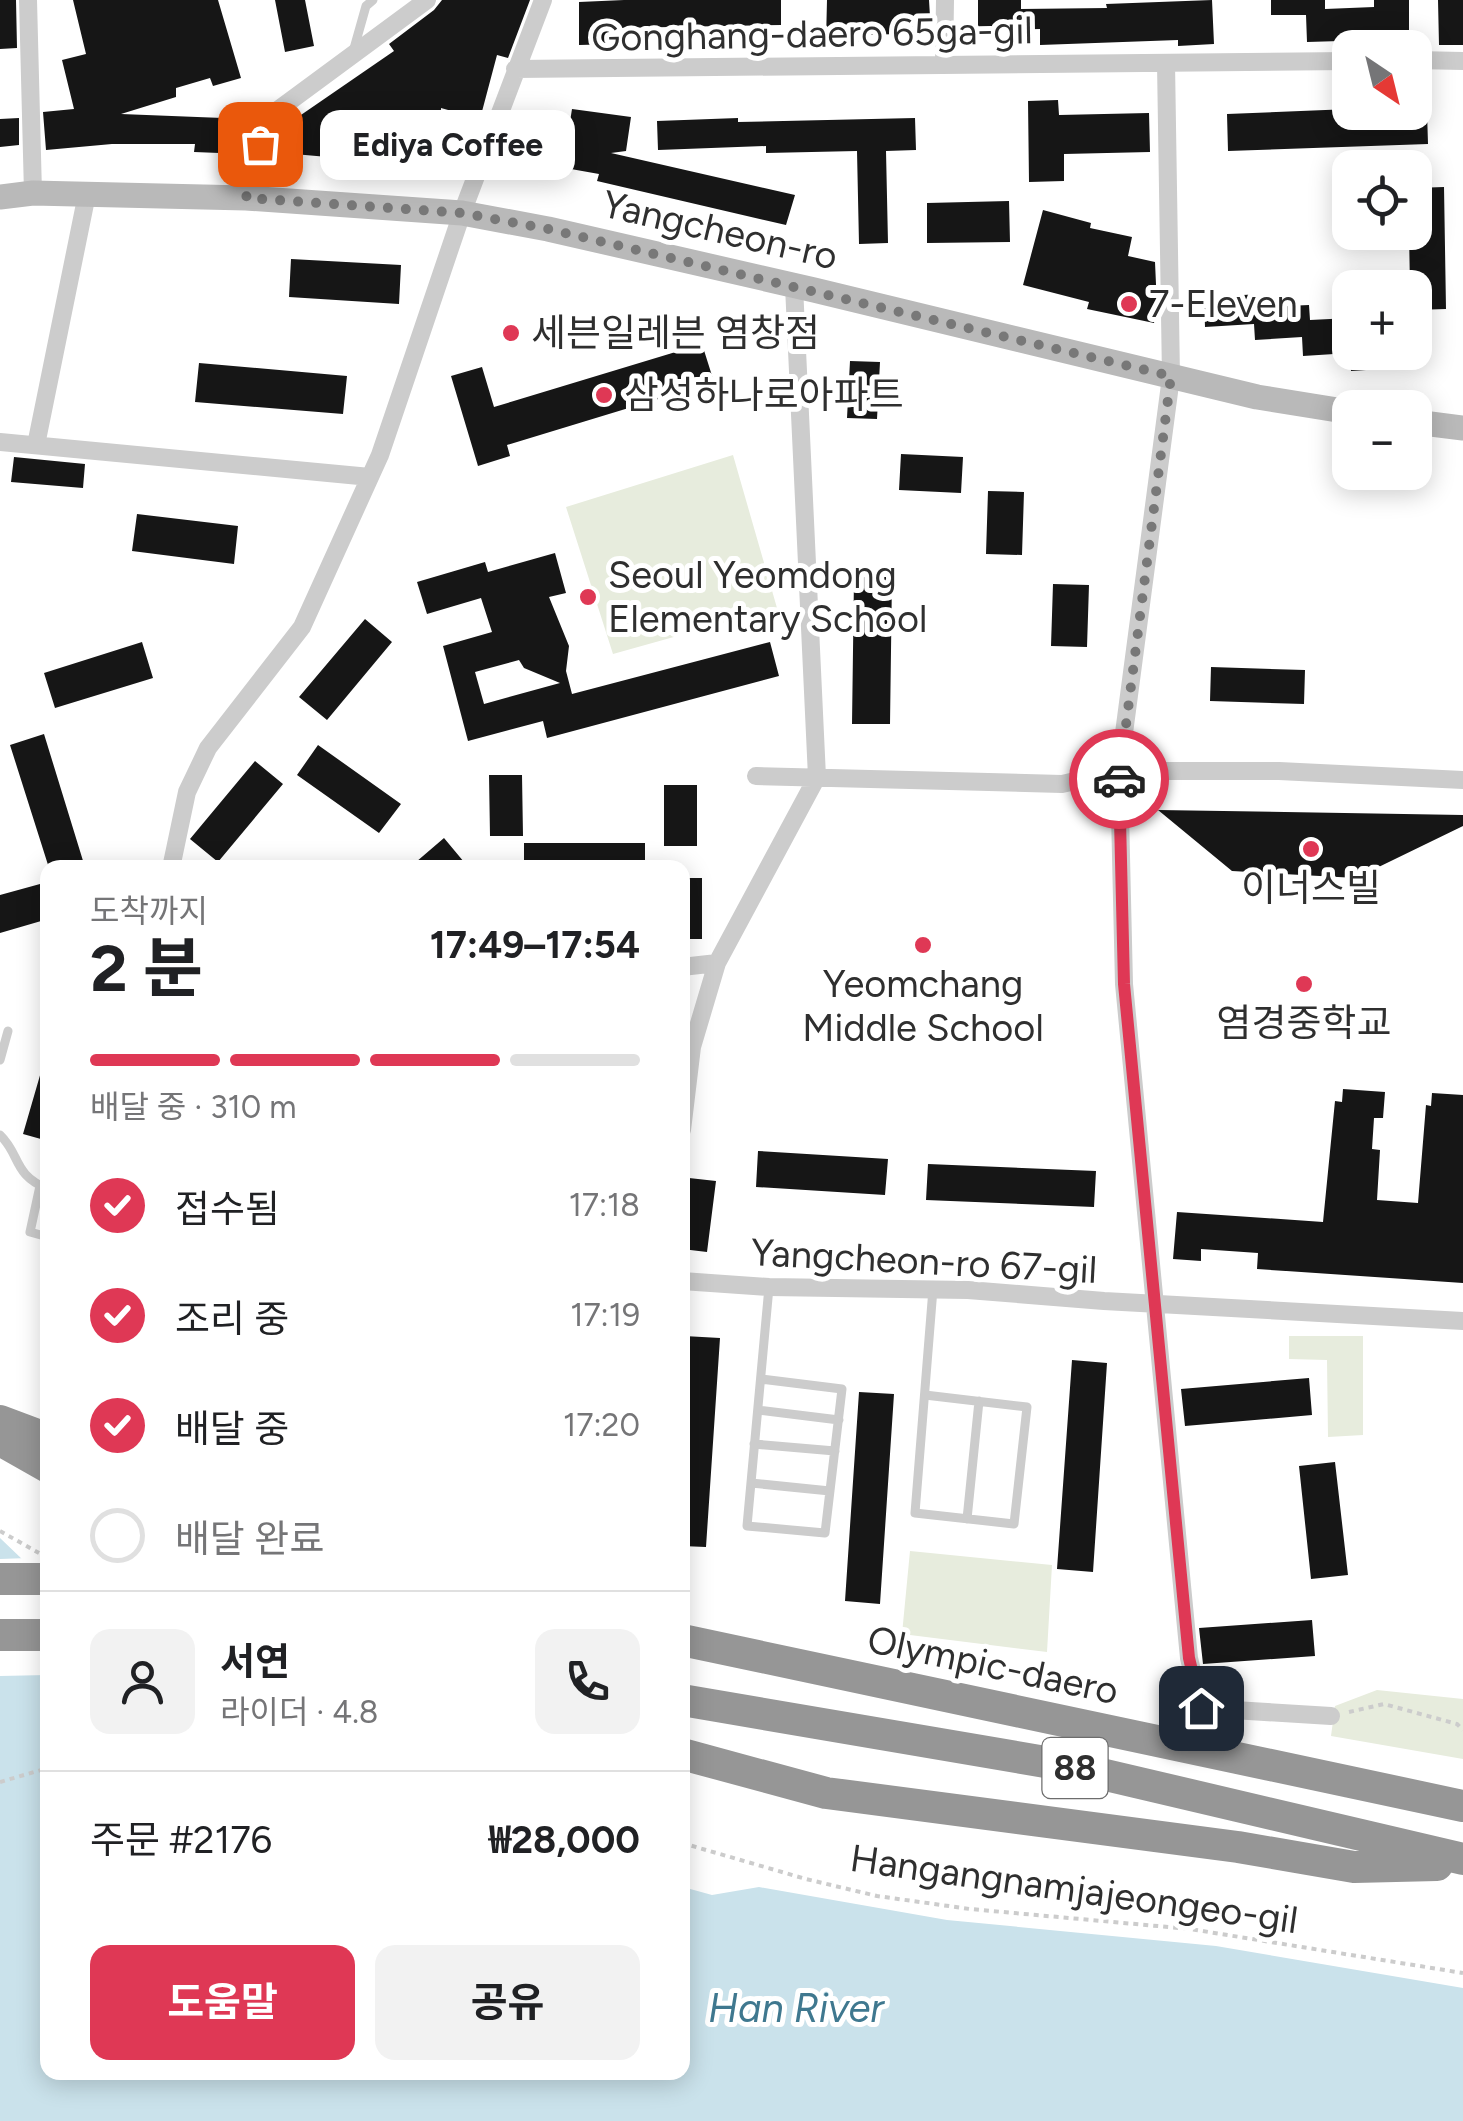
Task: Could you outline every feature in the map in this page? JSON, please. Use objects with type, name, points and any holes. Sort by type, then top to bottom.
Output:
[{"type":"highway","points":[[0,1421],[40,1436]]},
{"type":"highway","points":[[0,1440],[40,1462]]},
{"type":"highway","points":[[0,1579],[40,1579]]},
{"type":"highway","points":[[690,1620],[751,1654]]},
{"type":"highway","points":[[0,1635],[40,1636]]},
{"type":"highway","name":"Olympic-daero","points":[[690,1642],[1463,1806]]},
{"type":"highway","name":"88","points":[[690,1701],[1063,1765],[1463,1861]]},
{"type":"highway","points":[[690,1756],[826,1793],[1238,1846],[1354,1867],[1463,1861]]},
{"type":"main road","name":"Yangcheon-ro","points":[[0,197],[33,193],[246,198],[462,213],[794,286],[1257,398],[1332,409]]},
{"type":"main road","points":[[1432,424],[1463,428]]},
{"type":"street","points":[[28,0],[33,193]]},
{"type":"street","points":[[246,198],[267,118],[427,0]]},
{"type":"street","points":[[173,860],[187,792],[208,748],[302,627],[370,477],[462,213],[543,0]]},
{"type":"street","points":[[944,65],[945,0]]},
{"type":"street","points":[[1432,60],[1463,61]]},
{"type":"street","name":"Gonghang-daero 65ga-gil","points":[[515,69],[1332,61]]},
{"type":"street","points":[[1166,62],[1171,376],[1119,771],[1124,984],[1189,1658],[1201,1708],[1331,1716]]},
{"type":"street","points":[[36,445],[87,194]]},
{"type":"street","points":[[690,1064],[716,963],[817,777],[794,286]]},
{"type":"street","points":[[0,442],[370,477]]},
{"type":"street","points":[[756,776],[1062,784],[1119,771],[1280,770],[1463,780]]},
{"type":"street","points":[[690,966],[716,963]]},
{"type":"street","name":"Yangcheon-ro 67-gil","points":[[690,1281],[932,1289],[1463,1320]]},
{"type":"lane","points":[[353,55],[366,6],[373,0]]},
{"type":"lane","points":[[0,1060],[8,1031]]},
{"type":"lane","points":[[0,1135],[23,1175],[40,1186]]},
{"type":"lane","points":[[40,1201],[30,1232],[40,1235]]},
{"type":"lane","points":[[760,1380],[842,1389],[825,1533],[746,1526],[769,1286]]},
{"type":"lane","points":[[925,1394],[1027,1407],[1014,1524],[915,1514],[932,1289]]},
{"type":"lane","points":[[967,1519],[979,1401]]},
{"type":"lane","points":[[758,1410],[838,1420]]},
{"type":"lane","points":[[754,1444],[835,1452]]},
{"type":"lane","points":[[751,1483],[830,1491]]},
{"type":"path","points":[[0,1531],[40,1554]]},
{"type":"path","points":[[1331,1716],[1384,1704],[1457,1724],[1463,1730]]},
{"type":"path","points":[[0,1782],[40,1770]]},
{"type":"path","name":"Hangangnamjajeongeo-gil","points":[[690,1845],[877,1896],[970,1910],[1190,1929],[1463,1973]]},
{"type":"shaded area","points":[[733,455],[777,608],[613,654],[566,507]]},
{"type":"shaded area","points":[[1289,1336],[1363,1336],[1363,1435],[1328,1437],[1327,1360],[1289,1359]]},
{"type":"shaded area","points":[[910,1551],[1052,1565],[1047,1652],[902,1634]]},
{"type":"shaded area","points":[[1377,1690],[1463,1699],[1463,1759],[1331,1736],[1335,1706]]},
{"type":"water","name":"Han River","points":[[0,1538],[40,1576],[40,2080],[690,2080],[690,1889],[712,1895],[759,1887],[947,1920],[1216,1946],[1463,1988],[1463,2121],[0,2121]]},
{"type":"pier","points":[[28,1558],[40,1569],[40,1675],[0,1676],[0,1559]]},
{"type":"building","points":[[0,0],[16,0],[17,48],[0,49]]},
{"type":"building","points":[[73,0],[218,0],[241,78],[213,86],[210,78],[176,88],[176,97],[121,114],[248,119],[245,154],[194,152],[195,144],[112,144],[46,150],[43,112],[74,109],[62,60],[86,54]]},
{"type":"building","points":[[275,0],[305,0],[314,46],[285,52]]},
{"type":"building","points":[[442,0],[530,0],[508,58],[497,55],[480,119],[441,108],[439,162],[396,163],[271,152],[286,120],[292,115],[298,117],[394,51],[389,44]]},
{"type":"building","points":[[781,0],[781,25],[618,28],[618,44],[579,45],[579,2]]},
{"type":"building","points":[[827,0],[929,0],[931,33],[866,35],[866,42],[826,41]]},
{"type":"building","points":[[978,0],[1021,0],[1021,9],[1107,8],[1106,4],[1212,0],[1214,44],[1178,46],[1178,40],[1040,45],[1040,29],[978,30]]},
{"type":"building","points":[[1271,0],[1325,0],[1325,9],[1374,7],[1374,0],[1409,0],[1409,30],[1332,30],[1332,41],[1307,42],[1306,15],[1271,15]]},
{"type":"building","points":[[1438,0],[1463,0],[1463,45],[1439,45]]},
{"type":"building","points":[[1058,100],[1059,115],[1149,113],[1150,152],[1064,154],[1064,181],[1029,182],[1028,101]]},
{"type":"building","points":[[572,109],[631,117],[626,151],[611,153],[795,195],[786,225],[597,181],[599,174],[526,161],[530,141],[566,147]]},
{"type":"building","points":[[1332,110],[1332,130],[1428,130],[1428,144],[1228,151],[1227,114]]},
{"type":"building","points":[[19,118],[19,145],[0,147],[0,119]]},
{"type":"building","points":[[738,118],[738,122],[915,118],[916,150],[886,151],[888,243],[859,244],[857,151],[766,153],[766,146],[658,150],[657,121]]},
{"type":"building","points":[[1432,187],[1444,187],[1446,309],[1432,309],[1432,270],[1410,270],[1409,250],[1432,250]]},
{"type":"building","points":[[1009,201],[1010,242],[927,243],[927,203]]},
{"type":"building","points":[[1043,210],[1091,223],[1090,228],[1132,237],[1128,256],[1155,262],[1154,323],[1087,309],[1089,302],[1023,285]]},
{"type":"building","points":[[291,259],[401,265],[399,304],[289,297]]},
{"type":"building","points":[[1262,294],[1262,307],[1309,305],[1310,320],[1332,319],[1332,354],[1303,356],[1302,337],[1255,340],[1254,324],[1205,327],[1204,297]]},
{"type":"building","name":"삼성하나로아파트","points":[[702,344],[714,382],[507,445],[510,456],[478,466],[451,376],[482,367],[494,407]]},
{"type":"building","points":[[850,361],[880,362],[877,419],[847,418]]},
{"type":"building","points":[[199,363],[347,376],[343,414],[195,402]]},
{"type":"building","points":[[901,454],[963,457],[961,493],[899,490]]},
{"type":"building","points":[[14,457],[85,464],[83,488],[11,482]]},
{"type":"building","points":[[988,491],[1024,492],[1022,555],[986,554]]},
{"type":"building","points":[[137,514],[238,526],[234,564],[132,551]]},
{"type":"building","points":[[555,553],[566,593],[549,597],[569,646],[566,671],[572,694],[770,642],[779,676],[547,738],[543,721],[468,741],[443,646],[492,632],[481,598],[427,614],[417,582],[485,562],[488,572]],"holes":[[[519,660],[524,668],[560,683],[484,704],[475,672]]]},
{"type":"building","points":[[854,577],[892,577],[890,724],[852,724]]},
{"type":"building","points":[[1053,584],[1089,585],[1087,647],[1051,646]]},
{"type":"building","points":[[365,619],[392,642],[327,720],[299,697]]},
{"type":"building","points":[[142,642],[153,678],[55,708],[44,673]]},
{"type":"building","points":[[1211,667],[1305,670],[1304,704],[1210,701]]},
{"type":"building","points":[[44,734],[83,860],[46,860],[10,745]]},
{"type":"building","points":[[318,745],[401,804],[379,833],[297,775]]},
{"type":"building","points":[[255,761],[283,784],[220,860],[190,839]]},
{"type":"building","points":[[489,775],[522,775],[523,836],[490,836]]},
{"type":"building","points":[[664,785],[697,785],[697,846],[664,846]]},
{"type":"building","name":"이너스빌","points":[[1158,810],[1463,815],[1463,826],[1356,878],[1232,871]]},
{"type":"building","points":[[444,838],[462,860],[418,860]]},
{"type":"building","points":[[524,843],[645,843],[645,860],[524,860]]},
{"type":"building","points":[[690,878],[702,878],[702,939],[690,939]]},
{"type":"building","points":[[40,884],[40,921],[0,933],[0,895]]},
{"type":"building","points":[[40,1075],[40,1139],[23,1134]]},
{"type":"building","points":[[1343,1089],[1385,1092],[1383,1118],[1374,1118],[1372,1149],[1380,1150],[1377,1200],[1418,1203],[1426,1105],[1431,1106],[1432,1093],[1463,1095],[1463,1283],[1257,1269],[1258,1253],[1201,1249],[1201,1261],[1173,1259],[1177,1212],[1323,1222],[1335,1101],[1342,1102]]},
{"type":"building","points":[[758,1151],[888,1159],[885,1195],[756,1187]]},
{"type":"building","points":[[928,1164],[1096,1171],[1094,1207],[926,1200]]},
{"type":"building","points":[[690,1178],[716,1181],[707,1252],[690,1250]]},
{"type":"building","points":[[690,1336],[720,1338],[706,1547],[690,1546]]},
{"type":"building","points":[[1072,1360],[1107,1363],[1093,1572],[1057,1569]]},
{"type":"building","points":[[1309,1378],[1312,1415],[1185,1426],[1181,1389]]},
{"type":"building","points":[[859,1392],[894,1394],[880,1604],[845,1601]]},
{"type":"building","points":[[1335,1462],[1348,1575],[1311,1579],[1299,1466]]},
{"type":"building","points":[[1312,1620],[1315,1656],[1203,1664],[1199,1628]]},
{"type":"way so far","points":[[260,144],[246,198],[462,213],[548,229],[1171,376],[1119,779]]},
{"type":"place","name":"Ediya Coffee","points":[[260,144]]},
{"type":"place","name":"7-Eleven","points":[[1129,304]]},
{"type":"place","name":"세븐일레븐 염창점","points":[[511,333]]},
{"type":"place","name":"삼성하나로아파트","points":[[604,395]]},
{"type":"place","name":"Seoul Yeomdong Elementary School","points":[[588,597]]},
{"type":"place","name":"이너스빌","points":[[1311,849]]},
{"type":"place","name":"Yeomchang Middle School","points":[[923,945]]},
{"type":"place","name":"염경중학교","points":[[1304,984]]},
{"type":"route","points":[[1119,779],[1124,984],[1133,1089],[1189,1658],[1201,1708]]}]
